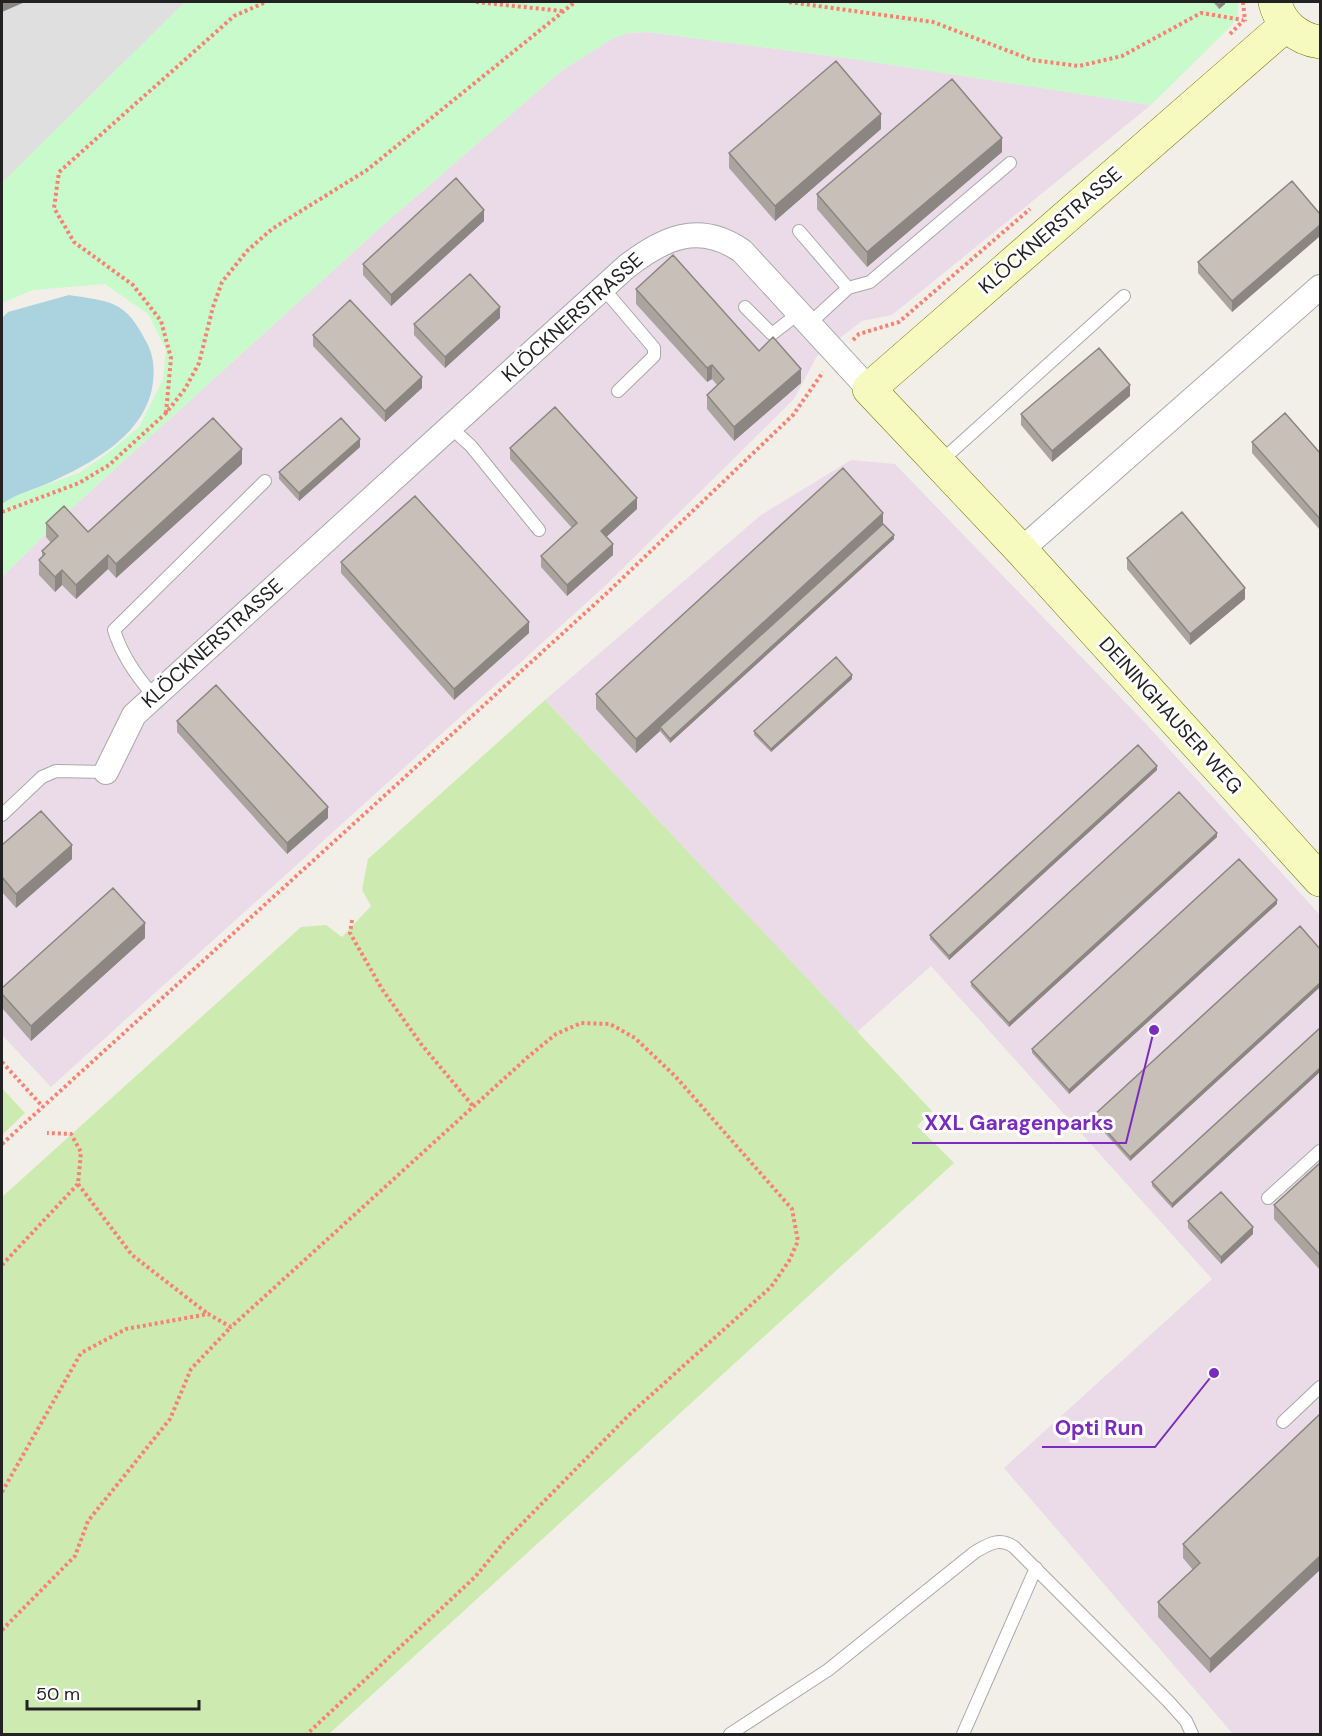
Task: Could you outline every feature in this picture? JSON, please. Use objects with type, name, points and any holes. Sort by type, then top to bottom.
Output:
[{"type":"street","points":[[1281,13],[1298,34],[1320,42]]},
{"type":"street","name":"KLÖCKNERSTRASSE","points":[[106,772],[134,715],[450,426],[652,246],[684,236],[709,236],[725,239],[742,251],[869,388],[1281,13]]},
{"type":"street","points":[[1021,550],[1320,287]]},
{"type":"street","name":"DEININGHAUSER WEG","points":[[869,388],[1021,550],[1320,880]]},
{"type":"lane","points":[[745,307],[772,334],[804,318],[848,288],[870,282],[1010,163]]},
{"type":"lane","points":[[799,231],[848,288]]},
{"type":"lane","points":[[603,288],[654,348],[654,356],[618,391]]},
{"type":"lane","points":[[939,463],[1124,296]]},
{"type":"lane","points":[[450,426],[471,446],[539,530]]},
{"type":"lane","points":[[154,696],[136,676],[120,649],[114,630],[265,481]]},
{"type":"lane","points":[[2,815],[42,777],[56,771],[106,772]]},
{"type":"lane","points":[[1268,1198],[1320,1151]]},
{"type":"lane","points":[[1283,1422],[1320,1387]]},
{"type":"lane","points":[[730,1734],[828,1670],[975,1552],[990,1543],[1009,1543],[1036,1568],[1168,1701],[1185,1721],[1192,1734]]},
{"type":"lane","points":[[963,1734],[1036,1568]]},
{"type":"path","points":[[166,414],[171,358],[161,321],[133,285],[74,242],[54,208],[58,172],[234,16],[266,2]]},
{"type":"path","points":[[476,2],[562,11]]},
{"type":"path","points":[[2,512],[79,483],[109,465],[166,414],[185,389],[199,363],[213,307],[222,282],[247,251],[272,229],[368,170],[574,2]]},
{"type":"path","points":[[789,2],[933,22],[1032,60],[1079,66],[1122,56],[1201,13],[1244,20],[1227,37]]},
{"type":"path","points":[[2,1144],[607,593],[793,415],[818,378],[859,334],[899,322],[1033,206]]},
{"type":"path","points":[[352,920],[350,933],[382,989],[421,1044],[473,1106]]},
{"type":"path","points":[[2,1630],[75,1556],[88,1521],[170,1419],[191,1370],[231,1327],[473,1106],[556,1034],[581,1023],[610,1024],[635,1038],[675,1076],[767,1178],[792,1209],[798,1240],[789,1261],[771,1287],[630,1414],[505,1541],[475,1577],[307,1734]]},
{"type":"path","points":[[2,1062],[43,1107]]},
{"type":"path","points":[[2,1265],[78,1184],[81,1152],[71,1134],[47,1133]]},
{"type":"path","points":[[78,1184],[132,1255],[208,1314],[231,1327]]},
{"type":"path","points":[[2,1492],[81,1353],[126,1329],[208,1314]]},
{"type":"shaded area","points":[[2,2],[185,2],[2,183]]},
{"type":"shaded area","points":[[647,32],[854,59],[1151,105],[892,315],[862,321],[817,356],[794,399],[605,586],[51,1087],[2,1035],[2,577],[73,507],[382,226],[561,71],[610,40],[627,33]]},
{"type":"shaded area","points":[[851,460],[895,464],[1148,726],[1320,915],[1320,1734],[1233,1734],[1004,1468],[1212,1279],[931,966],[857,1032],[545,700],[761,515]]},
{"type":"green space","points":[[185,2],[1238,2],[1238,15],[1231,26],[1151,105],[854,59],[647,32],[627,33],[610,40],[561,71],[382,226],[73,507],[2,577],[2,504],[12,497],[79,473],[108,453],[140,426],[163,379],[166,350],[148,314],[105,284],[33,290],[2,303],[2,183]]},
{"type":"green space","points":[[545,700],[932,1111],[917,1126],[954,1163],[329,1734],[2,1734],[2,1197],[301,927],[326,925],[342,937],[371,906],[362,890],[368,859]]},
{"type":"green space","points":[[2,1088],[25,1113],[2,1135]]},
{"type":"water","points":[[69,295],[108,302],[117,306],[133,320],[148,345],[152,357],[154,375],[151,393],[136,423],[111,448],[66,475],[2,504],[2,318],[8,312]]},
{"type":"building","points":[[836,61],[881,114],[775,206],[729,153]]},
{"type":"building","points":[[952,79],[1002,138],[867,252],[817,194]]},
{"type":"building","points":[[456,178],[484,210],[391,295],[363,264]]},
{"type":"building","points":[[1292,181],[1320,214],[1320,225],[1232,301],[1198,262]]},
{"type":"building","points":[[673,255],[759,351],[773,337],[801,369],[734,427],[707,395],[724,379],[712,365],[707,368],[636,289]]},
{"type":"building","points":[[470,274],[500,307],[445,357],[414,324]]},
{"type":"building","points":[[350,300],[422,377],[385,411],[313,335]]},
{"type":"building","points":[[1099,348],[1130,385],[1052,451],[1021,414]]},
{"type":"building","points":[[555,407],[637,498],[601,531],[613,544],[567,585],[541,556],[577,523],[510,448]]},
{"type":"building","points":[[1285,413],[1320,453],[1320,519],[1252,442]]},
{"type":"building","points":[[213,418],[242,449],[116,564],[108,555],[76,585],[62,570],[55,577],[39,560],[45,554],[42,551],[58,536],[46,523],[64,506],[88,532]]},
{"type":"building","points":[[341,418],[360,439],[299,493],[279,472]]},
{"type":"building","points":[[843,468],[883,513],[636,739],[596,694]]},
{"type":"building","points":[[415,496],[529,622],[454,689],[341,562]]},
{"type":"building","points":[[1182,512],[1245,588],[1190,634],[1127,558]]},
{"type":"building","points":[[883,524],[894,535],[670,739],[660,727]]},
{"type":"building","points":[[836,657],[852,675],[771,749],[754,731]]},
{"type":"building","points":[[216,685],[328,807],[287,843],[177,721]]},
{"type":"building","points":[[1138,745],[1157,766],[949,956],[930,935]]},
{"type":"building","points":[[1179,792],[1217,833],[1009,1023],[971,982]]},
{"type":"building","points":[[41,811],[72,845],[16,894],[2,877],[2,845]]},
{"type":"building","points":[[1239,859],[1277,900],[1069,1090],[1032,1049]]},
{"type":"building","points":[[113,888],[145,923],[31,1026],[2,994],[2,988]]},
{"type":"building","points":[[1300,926],[1320,949],[1320,983],[1130,1157],[1093,1116]]},
{"type":"building","points":[[1320,1028],[1320,1068],[1172,1204],[1152,1182]]},
{"type":"building","points":[[1320,1163],[1320,1255],[1274,1205]]},
{"type":"building","points":[[1221,1192],[1253,1227],[1221,1257],[1188,1221]]},
{"type":"building","points":[[1320,1414],[1320,1556],[1210,1659],[1158,1602],[1200,1563],[1183,1544]]},
{"type":"place","name":"XXL Garagenparks","points":[[1154,1030]]},
{"type":"place","name":"Opti Run","points":[[1214,1373]]}]
